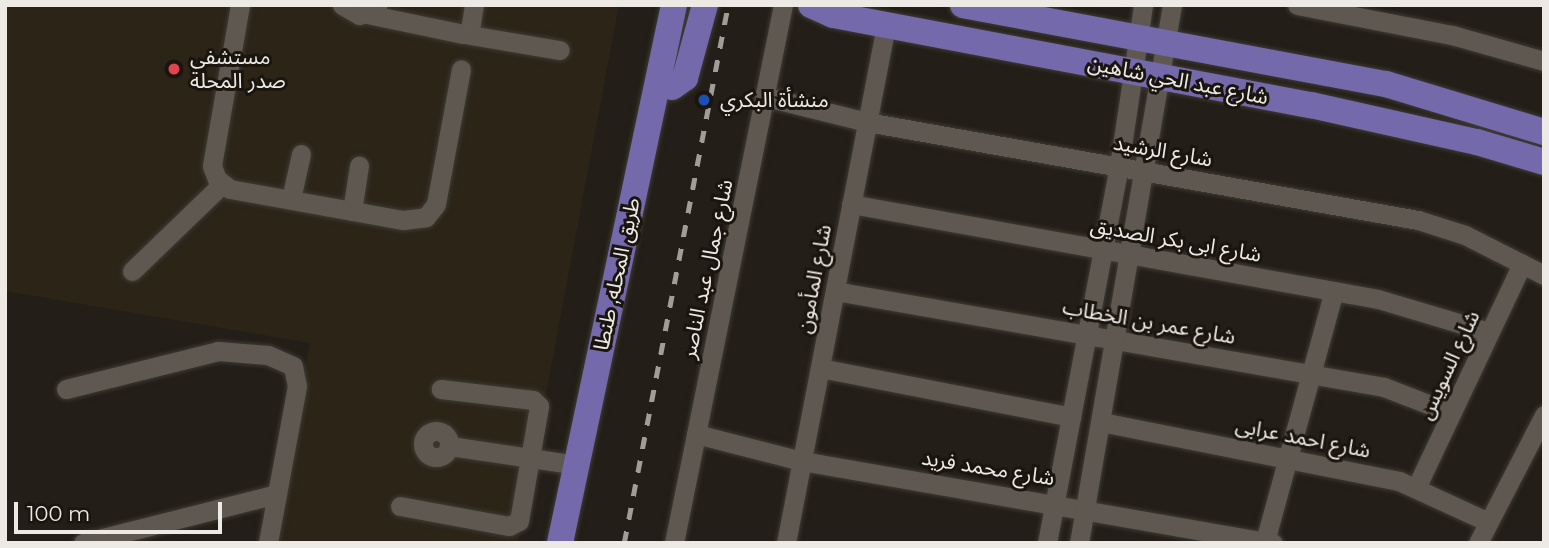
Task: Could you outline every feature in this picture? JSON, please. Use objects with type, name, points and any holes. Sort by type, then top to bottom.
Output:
[{"type":"main road","name":"طريق المحله, طنطا","points":[[560,543],[674,5]]},
{"type":"main road","name":"طريق المحله, طنطا","points":[[578,543],[688,5]]},
{"type":"main road","points":[[672,87],[685,78],[705,5]]},
{"type":"main road","name":"شارع عبد الحي شاهين","points":[[811,5],[833,15],[1136,71],[1477,142],[1544,162]]},
{"type":"main road","name":"شارع عبد الحي شاهين","points":[[964,5],[1140,35],[1386,84],[1544,132]]},
{"type":"street","points":[[240,5],[212,166],[222,184],[411,221],[432,211],[461,69]]},
{"type":"street","points":[[323,5],[373,10],[464,34],[560,50]]},
{"type":"street","points":[[464,34],[470,30],[474,5]]},
{"type":"street","name":"شارع جمال عبد الناصر","points":[[674,543],[783,5]]},
{"type":"street","points":[[1047,543],[1136,71],[1143,5]]},
{"type":"street","points":[[1079,543],[1162,77],[1172,5]]},
{"type":"street","points":[[1297,5],[1398,21],[1544,61]]},
{"type":"street","name":"شارع المأمون","points":[[786,543],[886,25]]},
{"type":"street","name":"شارع الرشيد","points":[[766,97],[867,122],[1418,220],[1465,235],[1544,275]]},
{"type":"street","points":[[291,199],[300,154]]},
{"type":"street","points":[[352,211],[359,166]]},
{"type":"street","points":[[132,271],[222,184]]},
{"type":"street","name":"شارع ابى بكر الصديق","points":[[851,204],[1415,307],[1489,332]]},
{"type":"street","name":"شارع السويس","points":[[1417,486],[1522,264]]},
{"type":"street","name":"شارع عمر بن الخطاب","points":[[835,291],[1315,373],[1384,387],[1451,413]]},
{"type":"street","points":[[1269,542],[1315,373],[1334,291]]},
{"type":"street","points":[[66,389],[218,351],[284,359],[293,366],[297,386],[268,543]]},
{"type":"street","points":[[820,369],[1071,416]]},
{"type":"street","points":[[400,506],[513,526],[520,517],[531,458],[537,402],[441,389]]},
{"type":"street","points":[[1478,543],[1544,415]]},
{"type":"street","name":"شارع احمد عرابى","points":[[1101,422],[1291,458],[1417,486],[1488,522]]},
{"type":"street","name":"شارع محمد فريد","points":[[696,433],[802,461],[1055,502],[1269,542]]},
{"type":"street","points":[[450,446],[577,465]]},
{"type":"street","points":[[83,543],[277,494]]},
{"type":"shaded area","points":[[5,5],[619,5],[518,543],[272,543],[310,343],[5,291]]},
{"type":"railway","points":[[624,543],[728,5]]},
{"type":"place","name":"مستشفى صدر المحلة","points":[[174,69]]},
{"type":"place","name":"منشأة البكري","points":[[704,100]]}]
